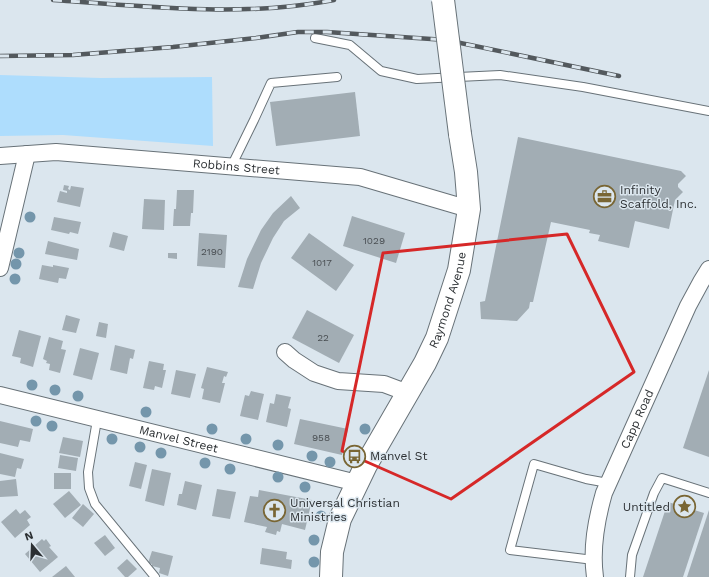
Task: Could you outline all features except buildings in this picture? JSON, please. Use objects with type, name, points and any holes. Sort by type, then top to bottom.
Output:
[{"type":"street","name":"Raymond Avenue","points":[[331,577],[332,552],[340,519],[357,483],[437,338],[459,270],[469,209],[466,172],[443,0]]},
{"type":"street","name":"Robbins Street","points":[[0,156],[56,152],[360,177],[469,209]]},
{"type":"street","points":[[0,268],[27,154]]},
{"type":"street","name":"Capp Road","points":[[595,577],[594,540],[596,519],[604,493],[688,306],[709,270]]},
{"type":"street","points":[[285,352],[294,360],[314,372],[338,381],[384,384],[408,393]]},
{"type":"street","name":"Manvel Street","points":[[0,395],[357,483]]},
{"type":"lane","points":[[315,38],[350,45],[381,71],[417,79],[500,75],[583,87],[709,111]]},
{"type":"lane","points":[[231,167],[270,83],[337,77]]},
{"type":"lane","points":[[97,420],[88,472],[90,488],[95,504],[155,577]]},
{"type":"lane","points":[[594,560],[510,550],[534,464],[586,479],[608,483]]},
{"type":"lane","points":[[630,577],[632,555],[654,493],[662,478],[709,493]]},
{"type":"highlighted area","points":[[567,234],[634,372],[451,499],[342,451],[383,253]]},
{"type":"shaded area","points":[[0,75],[101,78],[212,77],[213,146],[63,135],[0,136]]},
{"type":"railway","points":[[53,0],[194,9],[264,8],[334,0]]},
{"type":"railway","points":[[0,56],[73,55],[173,47],[298,32],[327,32],[446,40],[619,76]]},
{"type":"place","name":"Infinity Scaffold, Inc.","points":[[605,197]]},
{"type":"place","name":"Manvel St","points":[[355,456]]},
{"type":"place","name":"Untitled","points":[[685,507]]},
{"type":"place","name":"Universal Christian Ministries","points":[[274,510]]}]
